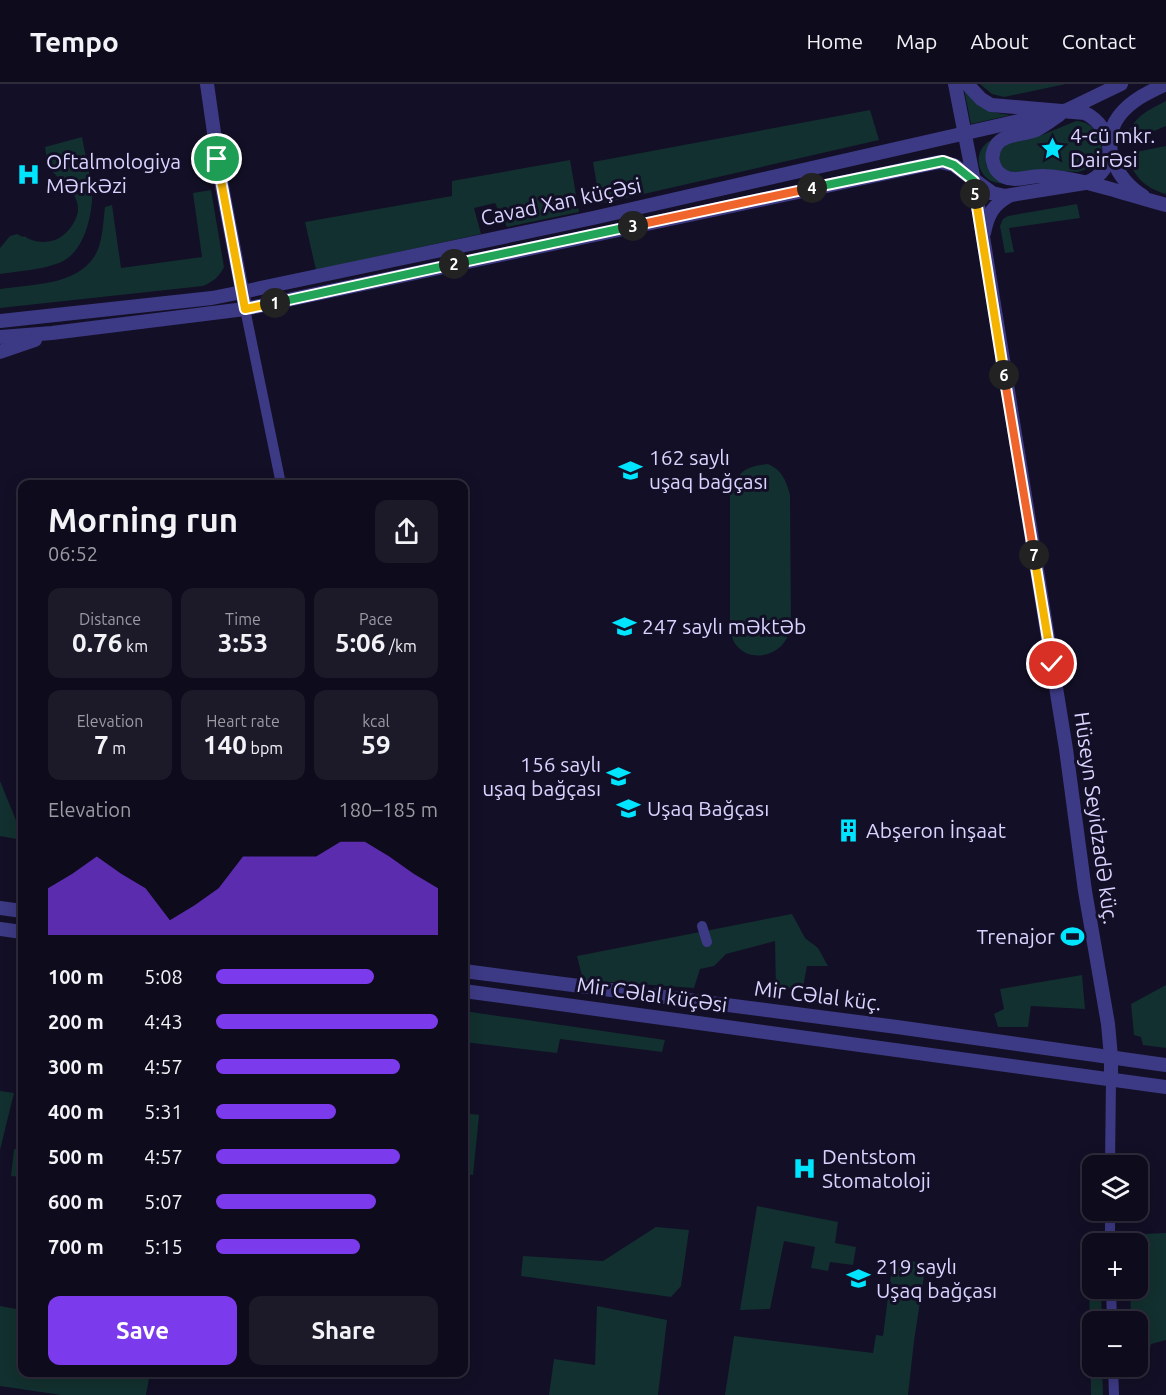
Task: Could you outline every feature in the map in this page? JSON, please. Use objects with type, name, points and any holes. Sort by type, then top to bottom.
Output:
[{"type":"street","points":[[207,84],[219,170],[280,480]]},
{"type":"street","name":"Cavad Xan küçəsi","points":[[0,321],[212,298],[593,218],[1066,110],[1121,84]]},
{"type":"street","points":[[998,126],[982,134],[975,142],[971,154],[972,174],[992,194],[1010,196],[1085,183],[1095,179],[1104,170],[1110,158],[1114,126],[1123,112],[1145,94],[1166,84]]},
{"type":"street","points":[[938,140],[946,134],[953,123],[959,87],[991,105],[1085,113],[1097,121],[1108,136],[1114,165],[1123,180],[1132,190],[1149,201]]},
{"type":"street","name":"Hüseyn Seyidzadə küç.","points":[[959,87],[964,134],[1066,749],[1112,1057],[1111,1079]]},
{"type":"street","points":[[1066,110],[1037,129],[1004,138],[994,149],[992,161],[997,170],[1012,179],[1041,176],[1085,183],[1166,206]]},
{"type":"street","name":"Cavad Xan küçəsi","points":[[52,333],[245,309],[931,163],[948,162],[972,174]]},
{"type":"street","points":[[983,241],[988,216],[992,209],[1010,196]]},
{"type":"street","points":[[0,337],[52,333]]},
{"type":"street","points":[[0,352],[52,333]]},
{"type":"street","points":[[0,908],[18,910]]},
{"type":"street","points":[[702,926],[707,942]]},
{"type":"street","points":[[0,929],[18,931]]},
{"type":"street","name":"Mir Cəlal küç.","points":[[468,972],[897,1027],[1166,1065]]},
{"type":"street","name":"Mir Cəlal küçəsi","points":[[468,992],[1111,1079]]},
{"type":"street","points":[[1110,1155],[1111,1079],[1166,1087]]},
{"type":"street","points":[[1113,1377],[1114,1395]]},
{"type":"green space","points":[[980,84],[1066,84],[1004,97],[992,94]]},
{"type":"green space","points":[[964,89],[974,101],[984,108],[1011,115],[971,124]]},
{"type":"green space","points":[[1166,101],[1166,126],[1123,144],[1139,117]]},
{"type":"green space","points":[[870,110],[879,140],[600,204],[593,162]]},
{"type":"green space","name":"4-cü mkr. Dairəsi","points":[[1076,121],[1088,124],[1098,135],[1102,152],[1093,167],[1078,172],[1049,170],[1019,173],[1007,171],[1000,164],[1001,149],[1008,143],[1042,135]]},
{"type":"green space","points":[[82,137],[92,201],[87,228],[79,245],[74,253],[59,263],[37,269],[0,274],[0,248],[10,236],[17,234],[31,240],[51,241],[64,235],[73,224],[78,207],[76,200],[51,170],[45,147]]},
{"type":"green space","points":[[999,137],[988,152],[986,164],[993,174],[1009,183],[998,183],[989,179],[979,165],[982,148]]},
{"type":"green space","points":[[1166,146],[1166,194],[1151,188],[1140,180],[1125,154]]},
{"type":"green space","points":[[570,160],[579,212],[507,227],[495,203],[474,208],[481,234],[316,270],[305,222],[452,196],[452,181]]},
{"type":"green space","points":[[211,190],[224,267],[218,276],[203,286],[0,308],[0,289],[64,279],[76,274],[86,266],[94,257],[99,246],[105,207],[112,205],[121,268],[202,257],[193,193]]},
{"type":"green space","points":[[1077,204],[1080,218],[1009,228],[1014,252],[1005,253],[1000,226],[1003,219],[1008,216]]},
{"type":"green space","points":[[768,464],[783,476],[790,495],[791,626],[787,638],[780,647],[769,654],[756,655],[738,648],[730,628],[730,491],[744,471],[754,466]]},
{"type":"green space","points":[[0,781],[18,825],[18,839],[0,836]]},
{"type":"green space","points":[[792,914],[805,938],[818,948],[828,966],[807,966],[803,987],[776,990],[775,941],[726,954],[714,966],[700,969],[694,988],[583,980],[577,956]]},
{"type":"green space","points":[[1082,975],[1085,1009],[1031,1006],[1028,1027],[998,1027],[994,1014],[1004,1009],[1000,989]]},
{"type":"green space","points":[[1166,985],[1166,1048],[1143,1045],[1141,1037],[1134,1035],[1131,1004]]},
{"type":"green space","points":[[468,1012],[665,1040],[662,1052],[560,1039],[557,1053],[468,1042]]},
{"type":"green space","points":[[0,1091],[14,1093],[0,1150]]},
{"type":"green space","points":[[468,1114],[479,1115],[473,1175],[468,1174]]},
{"type":"green space","points":[[18,1146],[18,1177],[11,1176],[14,1150]]},
{"type":"green space","points":[[757,1206],[838,1222],[835,1243],[856,1247],[853,1265],[830,1262],[828,1271],[811,1268],[815,1247],[784,1241],[770,1309],[740,1310]]},
{"type":"green space","points":[[656,1227],[689,1230],[681,1286],[671,1297],[521,1276],[523,1256],[603,1261]]},
{"type":"green space","points":[[1166,1233],[1166,1340],[1151,1344],[1148,1355],[1148,1311],[1131,1311],[1130,1299],[1148,1299],[1148,1234]]},
{"type":"green space","points":[[893,1259],[926,1263],[908,1395],[725,1395],[734,1336],[873,1353],[876,1335],[883,1336]]},
{"type":"green space","points":[[1089,1299],[1101,1299],[1102,1311],[1090,1311]]},
{"type":"green space","points":[[0,1306],[18,1309],[18,1377],[149,1377],[146,1395],[61,1395],[0,1386]]},
{"type":"green space","points":[[597,1306],[667,1320],[658,1395],[549,1395],[554,1359],[595,1365]]},
{"type":"green space","points":[[1091,1377],[1102,1377],[1103,1395],[1091,1395]]},
{"type":"place","name":"4-cü mkr. Dairəsi","points":[[1052,148]]},
{"type":"place","name":"Oftalmologiya Mərkəzi","points":[[28,174]]},
{"type":"place","name":"162 saylı uşaq bağçası","points":[[631,470]]},
{"type":"place","name":"247 saylı məktəb","points":[[624,627]]},
{"type":"place","name":"156 saylı uşaq bağçası","points":[[619,777]]},
{"type":"place","name":"Uşaq Bağçası","points":[[629,809]]},
{"type":"place","name":"Abşeron İnşaat","points":[[848,831]]},
{"type":"place","name":"Trenajor","points":[[1073,937]]},
{"type":"place","name":"Dentstom Stomatoloji","points":[[804,1169]]},
{"type":"place","name":"219 saylı Uşaq bağçası","points":[[858,1279]]},
{"type":"route","points":[[217,159],[245,309],[931,163],[943,161],[954,165],[974,181],[1052,664]]}]
